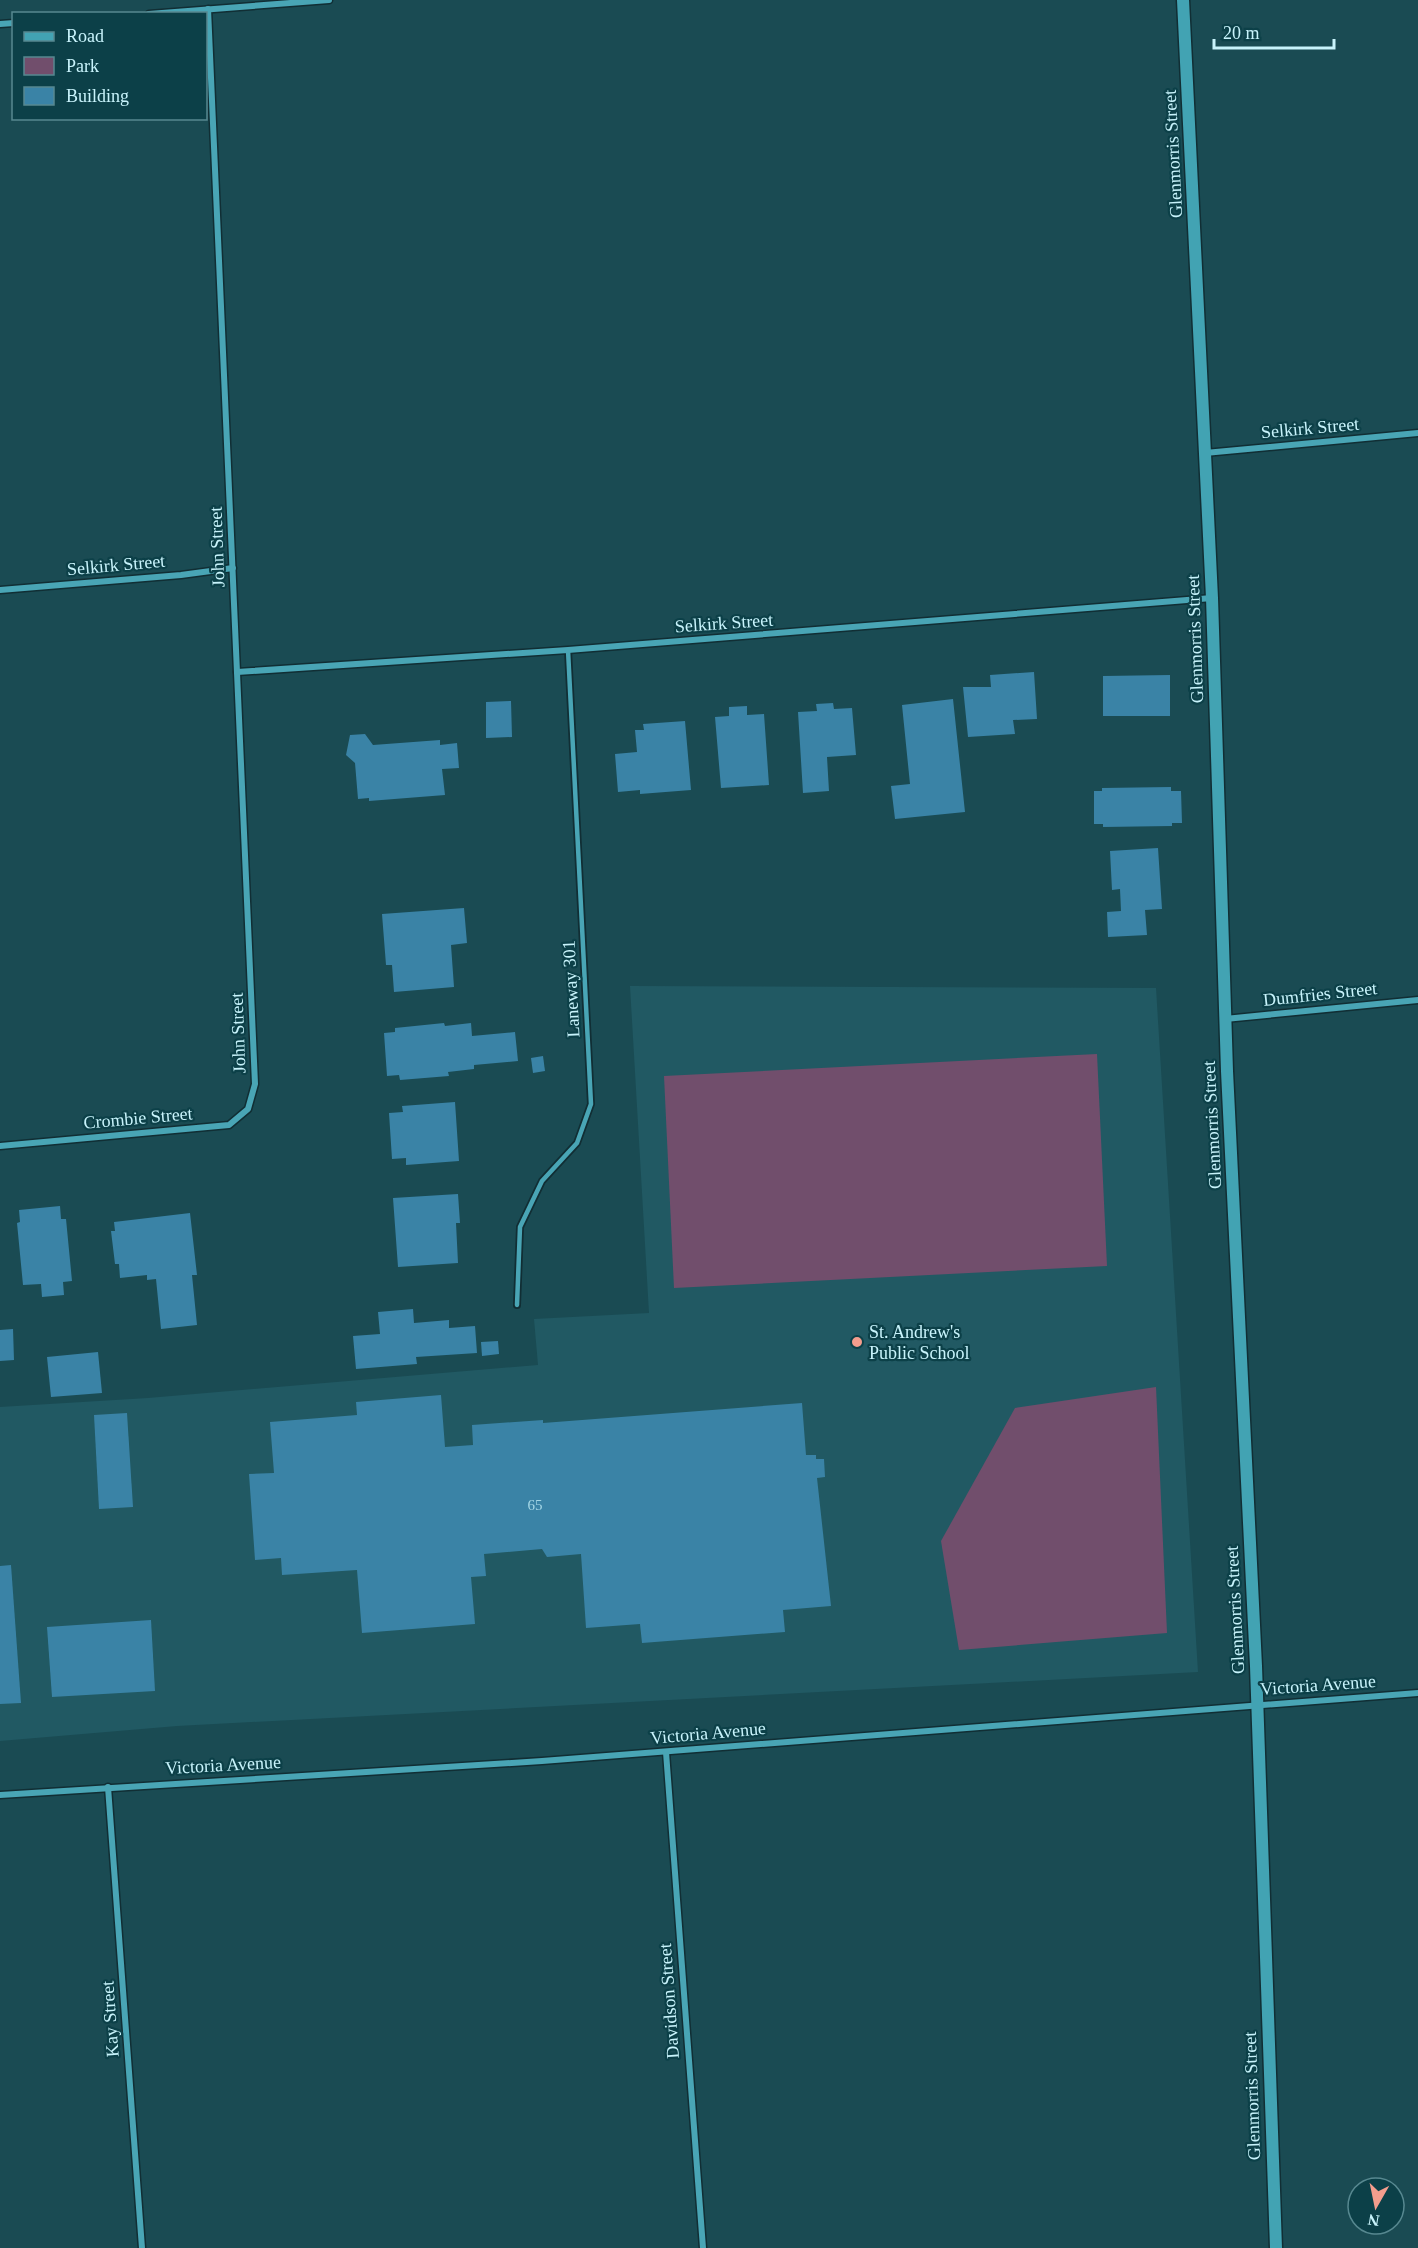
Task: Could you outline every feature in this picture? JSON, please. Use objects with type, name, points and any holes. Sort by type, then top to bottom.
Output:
[{"type":"street","points":[[173,12],[329,0]]},
{"type":"street","name":"Glenmorris Street","points":[[1184,0],[1212,598],[1225,1019],[1257,1704],[1276,2248]]},
{"type":"street","name":"John Street","points":[[208,9],[255,1084]]},
{"type":"street","name":"Selkirk Street","points":[[1205,453],[1418,434]]},
{"type":"street","name":"Selkirk Street","points":[[0,590],[181,575],[233,568]]},
{"type":"street","name":"Selkirk Street","points":[[237,672],[568,650],[1212,598]]},
{"type":"street","name":"Dumfries Street","points":[[1225,1019],[1418,1000]]},
{"type":"street","name":"Crombie Street","points":[[0,1146],[229,1125],[248,1109],[255,1084]]},
{"type":"street","name":"Victoria Avenue","points":[[0,1795],[666,1752],[1418,1693]]},
{"type":"street","name":"Davidson Street","points":[[666,1752],[703,2248]]},
{"type":"street","name":"Kay Street","points":[[108,1787],[142,2248]]},
{"type":"lane","name":"Laneway 301","points":[[517,1305],[520,1227],[542,1181],[577,1143],[591,1104],[568,650]]},
{"type":"shaded area","name":"St. Andrew's Public School","points":[[630,986],[1156,988],[1198,1672],[177,1726],[0,1741],[0,1407],[148,1398],[538,1365],[534,1319],[649,1313]]},
{"type":"green space","points":[[1097,1054],[1107,1266],[674,1288],[664,1076]]},
{"type":"green space","points":[[1156,1387],[1167,1633],[959,1650],[941,1541],[1015,1408]]},
{"type":"building","points":[[1034,672],[1037,719],[1013,720],[1015,734],[968,737],[963,687],[991,687],[990,675]]},
{"type":"building","points":[[1170,675],[1170,716],[1103,716],[1103,676]]},
{"type":"building","points":[[953,699],[965,812],[895,819],[891,786],[910,784],[902,705]]},
{"type":"building","points":[[511,701],[512,737],[486,738],[486,702]]},
{"type":"building","points":[[833,703],[834,709],[852,708],[856,755],[827,757],[829,791],[803,793],[798,712],[817,711],[816,704]]},
{"type":"building","points":[[747,706],[747,715],[764,714],[769,785],[721,788],[715,717],[729,716],[729,707]]},
{"type":"building","points":[[685,721],[691,790],[640,794],[640,790],[618,792],[615,754],[637,752],[635,730],[644,730],[643,724]]},
{"type":"building","points":[[365,734],[373,745],[440,740],[440,745],[457,743],[459,768],[442,769],[445,795],[369,801],[369,798],[358,799],[355,763],[346,755],[350,735]]},
{"type":"building","points":[[1171,787],[1171,791],[1181,791],[1182,823],[1172,823],[1172,826],[1103,827],[1103,824],[1094,824],[1094,791],[1102,791],[1102,788]]},
{"type":"building","points":[[1158,848],[1162,909],[1145,910],[1147,935],[1108,937],[1107,912],[1121,911],[1120,889],[1112,890],[1110,851]]},
{"type":"building","points":[[464,908],[467,943],[451,945],[454,987],[394,992],[392,965],[386,965],[382,914]]},
{"type":"building","points":[[444,1023],[445,1026],[471,1023],[472,1036],[515,1032],[518,1061],[474,1065],[474,1069],[448,1072],[449,1076],[400,1080],[399,1075],[387,1076],[384,1033],[395,1032],[395,1028]]},
{"type":"building","points":[[543,1056],[545,1071],[533,1073],[531,1058]]},
{"type":"building","points":[[455,1102],[459,1161],[406,1165],[406,1158],[392,1159],[389,1113],[403,1112],[402,1106]]},
{"type":"building","points":[[458,1194],[460,1223],[456,1223],[458,1263],[398,1267],[393,1198]]},
{"type":"building","points":[[60,1206],[61,1219],[66,1219],[72,1281],[63,1282],[64,1295],[42,1297],[41,1284],[23,1285],[17,1223],[20,1222],[19,1210]]},
{"type":"building","points":[[190,1213],[197,1275],[192,1275],[197,1325],[161,1329],[156,1279],[147,1280],[147,1275],[120,1278],[119,1264],[115,1264],[111,1231],[115,1231],[114,1222]]},
{"type":"building","points":[[413,1309],[414,1323],[449,1320],[449,1328],[475,1326],[477,1353],[416,1357],[417,1364],[356,1369],[353,1336],[380,1334],[378,1312]]},
{"type":"building","points":[[13,1329],[14,1360],[0,1361],[0,1330]]},
{"type":"building","points":[[498,1341],[499,1354],[482,1356],[481,1342]]},
{"type":"building","points":[[98,1352],[102,1393],[51,1397],[47,1357]]},
{"type":"building","points":[[441,1395],[445,1447],[473,1445],[472,1425],[543,1420],[543,1423],[802,1403],[806,1455],[816,1455],[816,1459],[824,1459],[825,1477],[817,1478],[831,1606],[783,1610],[785,1632],[642,1643],[640,1624],[586,1628],[581,1554],[547,1557],[542,1549],[484,1554],[486,1576],[471,1577],[475,1624],[362,1633],[357,1570],[282,1575],[281,1558],[255,1560],[249,1474],[274,1473],[270,1422],[357,1415],[356,1402]]},
{"type":"building","points":[[127,1413],[133,1507],[99,1509],[94,1415]]},
{"type":"building","points":[[11,1565],[21,1703],[0,1704],[0,1566]]},
{"type":"building","points":[[151,1620],[155,1691],[52,1697],[47,1627]]},
{"type":"place","name":"St. Andrew's Public School","points":[[857,1342]]}]
